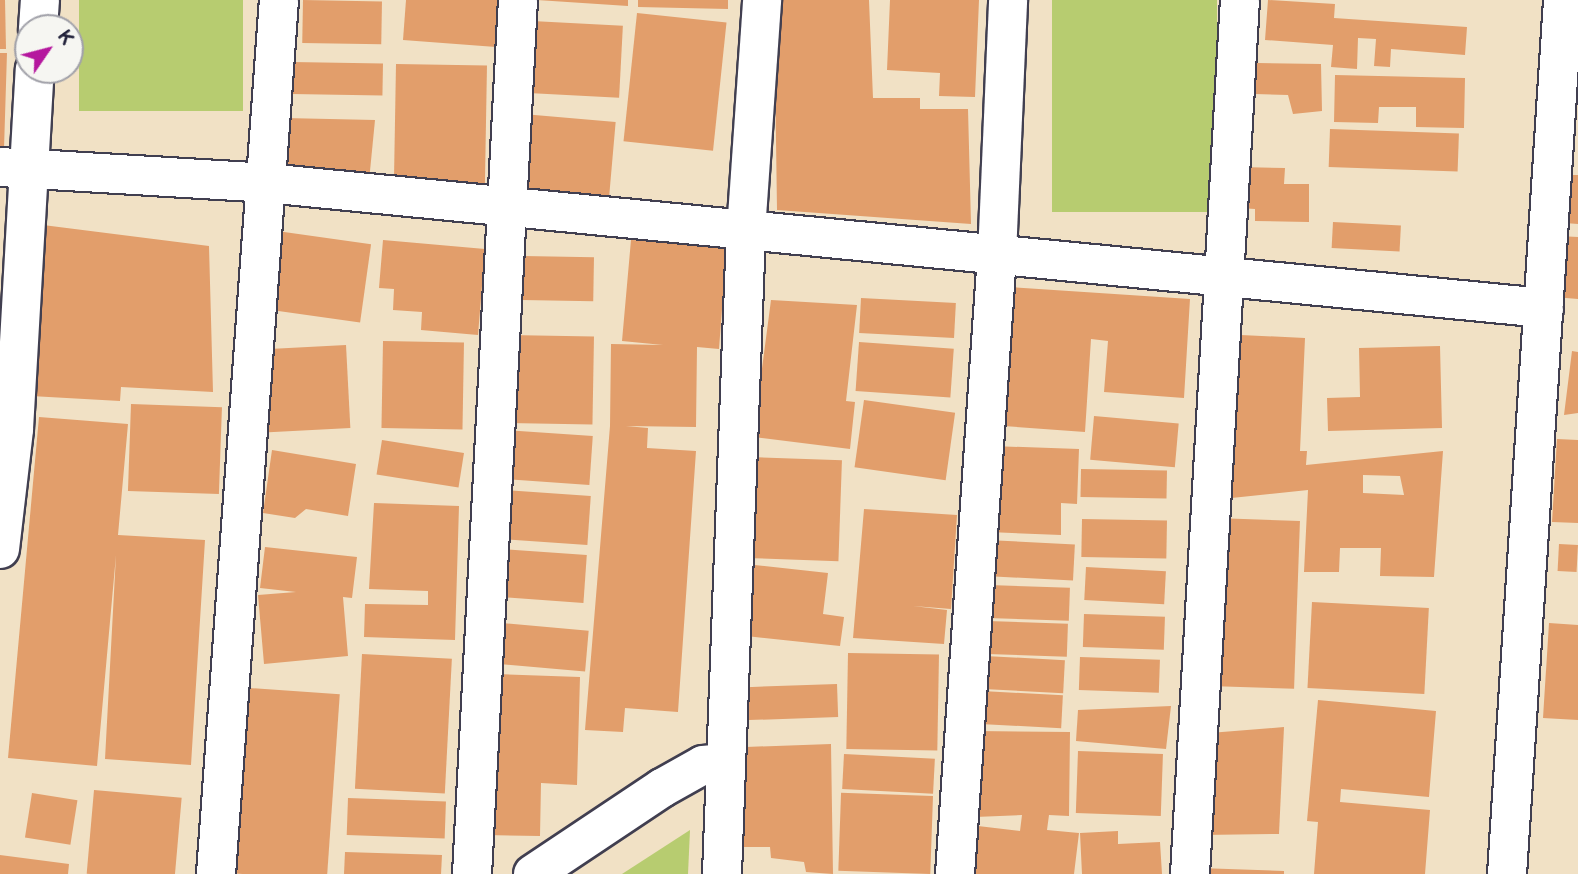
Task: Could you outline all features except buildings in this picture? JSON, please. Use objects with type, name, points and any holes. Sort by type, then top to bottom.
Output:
[{"type":"street","points":[[216,874],[279,0]]},
{"type":"street","points":[[472,874],[505,207],[518,0]]},
{"type":"street","points":[[730,871],[726,763],[746,232],[762,0]]},
{"type":"street","points":[[955,874],[997,255],[1008,0]]},
{"type":"street","points":[[1190,874],[1240,0]]},
{"type":"street","points":[[1507,874],[1563,0]]},
{"type":"street","points":[[0,548],[14,429],[14,166],[33,84]]},
{"type":"street","points":[[14,166],[266,183],[1544,308]]},
{"type":"street","points":[[533,874],[662,788],[703,765],[726,763]]},
{"type":"green space","points":[[79,0],[243,0],[243,111],[79,111],[79,84],[84,84],[84,14],[79,14]]},
{"type":"green space","points":[[1052,0],[1217,0],[1217,212],[1052,212]]},
{"type":"green space","points":[[690,830],[688,874],[622,874]]}]
